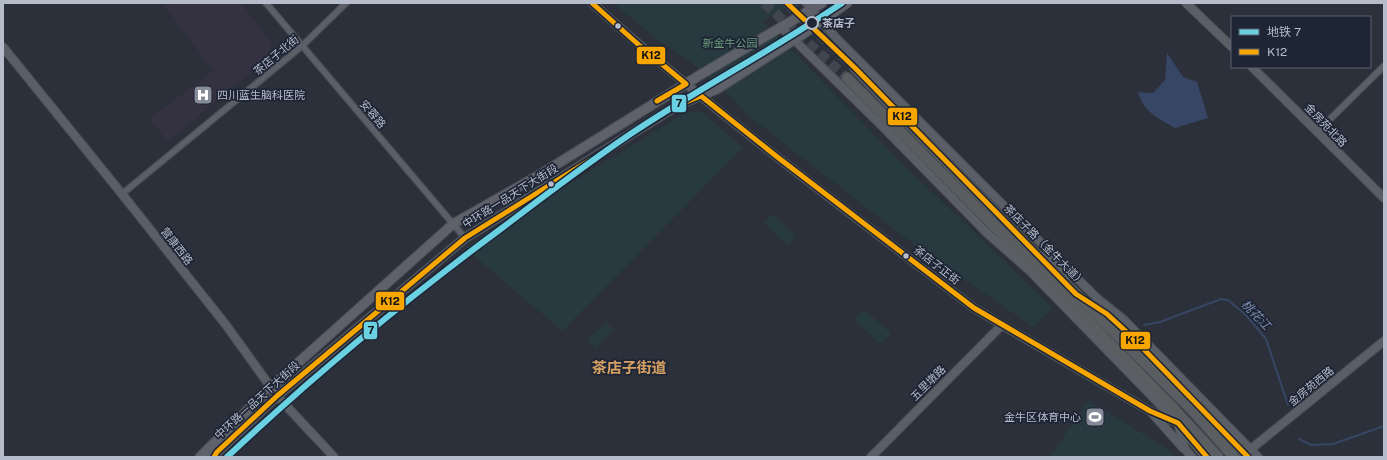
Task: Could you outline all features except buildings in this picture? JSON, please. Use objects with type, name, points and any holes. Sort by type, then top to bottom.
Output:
[{"type":"highway","name":"茶店子路（金牛大道）","points":[[855,68],[1022,240],[1192,410],[1234,457]]},
{"type":"highway","points":[[847,78],[1065,297],[1181,421],[1218,457]]},
{"type":"highway","points":[[1076,294],[1107,314],[1131,336],[1249,453]]},
{"type":"highway","points":[[1181,421],[1207,457]]},
{"type":"main road","points":[[592,3],[640,46],[686,84]]},
{"type":"main road","name":"中环路一品天下大街段","points":[[210,455],[271,386],[453,224],[540,174],[781,27],[808,6],[822,3]]},
{"type":"main road","name":"中环路一品天下大街段","points":[[196,457],[210,455],[465,238],[676,106],[717,89],[821,22],[847,3]]},
{"type":"main road","points":[[1186,3],[1231,46]]},
{"type":"main road","points":[[808,6],[837,39],[917,120],[1098,299]]},
{"type":"main road","points":[[781,27],[881,125],[987,233],[1030,271],[1181,421],[1185,449]]},
{"type":"main road","name":"营康西路","points":[[3,47],[122,194],[226,326],[278,396],[334,457]]},
{"type":"main road","name":"金房苑北路","points":[[1253,68],[1384,198]]},
{"type":"main road","name":"茶店子正街","points":[[686,84],[776,156],[968,304],[1002,326],[1150,411],[1181,421]]},
{"type":"main road","points":[[1022,240],[1123,319],[1249,453],[1258,457]]},
{"type":"main road","name":"五里墩路","points":[[871,457],[1002,326]]},
{"type":"main road","name":"金房苑西路","points":[[1249,453],[1384,341]]},
{"type":"main road","points":[[1150,411],[1192,457]]},
{"type":"street","name":"安蓉路","points":[[266,3],[465,238]]},
{"type":"street","name":"茶店子北街","points":[[122,194],[302,46],[346,3]]},
{"type":"street","points":[[1318,131],[1384,66]]},
{"type":"shaded area","name":"四川蓝生脑科医院","points":[[162,3],[241,3],[271,42],[269,57],[168,142],[149,119],[213,71]]},
{"type":"green space","name":"新金牛公园","points":[[614,3],[793,3],[763,21],[908,169],[1053,308],[1033,327],[912,243],[746,114],[734,99],[691,62],[662,43]]},
{"type":"green space","points":[[701,111],[743,148],[562,331],[465,248],[685,113]]},
{"type":"green space","points":[[773,214],[796,237],[787,246],[764,223]]},
{"type":"green space","points":[[864,309],[891,334],[880,344],[854,319]]},
{"type":"green space","points":[[606,322],[614,330],[595,348],[587,340]]},
{"type":"green space","name":"金牛区体育中心","points":[[1088,400],[1163,446],[1175,457],[1050,457]]},
{"type":"water","points":[[1167,53],[1183,77],[1197,82],[1208,118],[1175,128],[1152,114],[1144,105],[1138,92],[1153,93],[1165,80]]},
{"type":"waterway","name":"桃花江","points":[[1144,325],[1160,322],[1221,299],[1228,300],[1246,315],[1266,339],[1288,405]]},
{"type":"waterway","name":"桃花江","points":[[1299,439],[1311,445],[1333,444],[1384,426]]},
{"type":"tunnel","points":[[764,3],[847,78]]},
{"type":"tunnel","points":[[787,3],[855,68]]},
{"type":"metro line","name":"7","points":[[227,457],[361,338],[431,282],[565,180],[655,118],[842,3]]},
{"type":"transit line","name":"K12","points":[[592,3],[640,46],[686,84],[657,101]]},
{"type":"transit line","name":"K12","points":[[787,3],[855,68],[1076,294],[1107,314],[1131,336],[1248,457]]},
{"type":"transit line","name":"K12","points":[[214,457],[217,452],[277,396],[465,238],[676,106],[701,96],[776,156],[974,308],[1150,411],[1178,423],[1207,457]]},
{"type":"place","name":"茶店子","points":[[812,23]]},
{"type":"place","name":"四川蓝生脑科医院","points":[[203,95]]},
{"type":"place","name":"金牛区体育中心","points":[[1095,417]]},
{"type":"district","name":"茶店子街道","points":[[629,367]]}]
